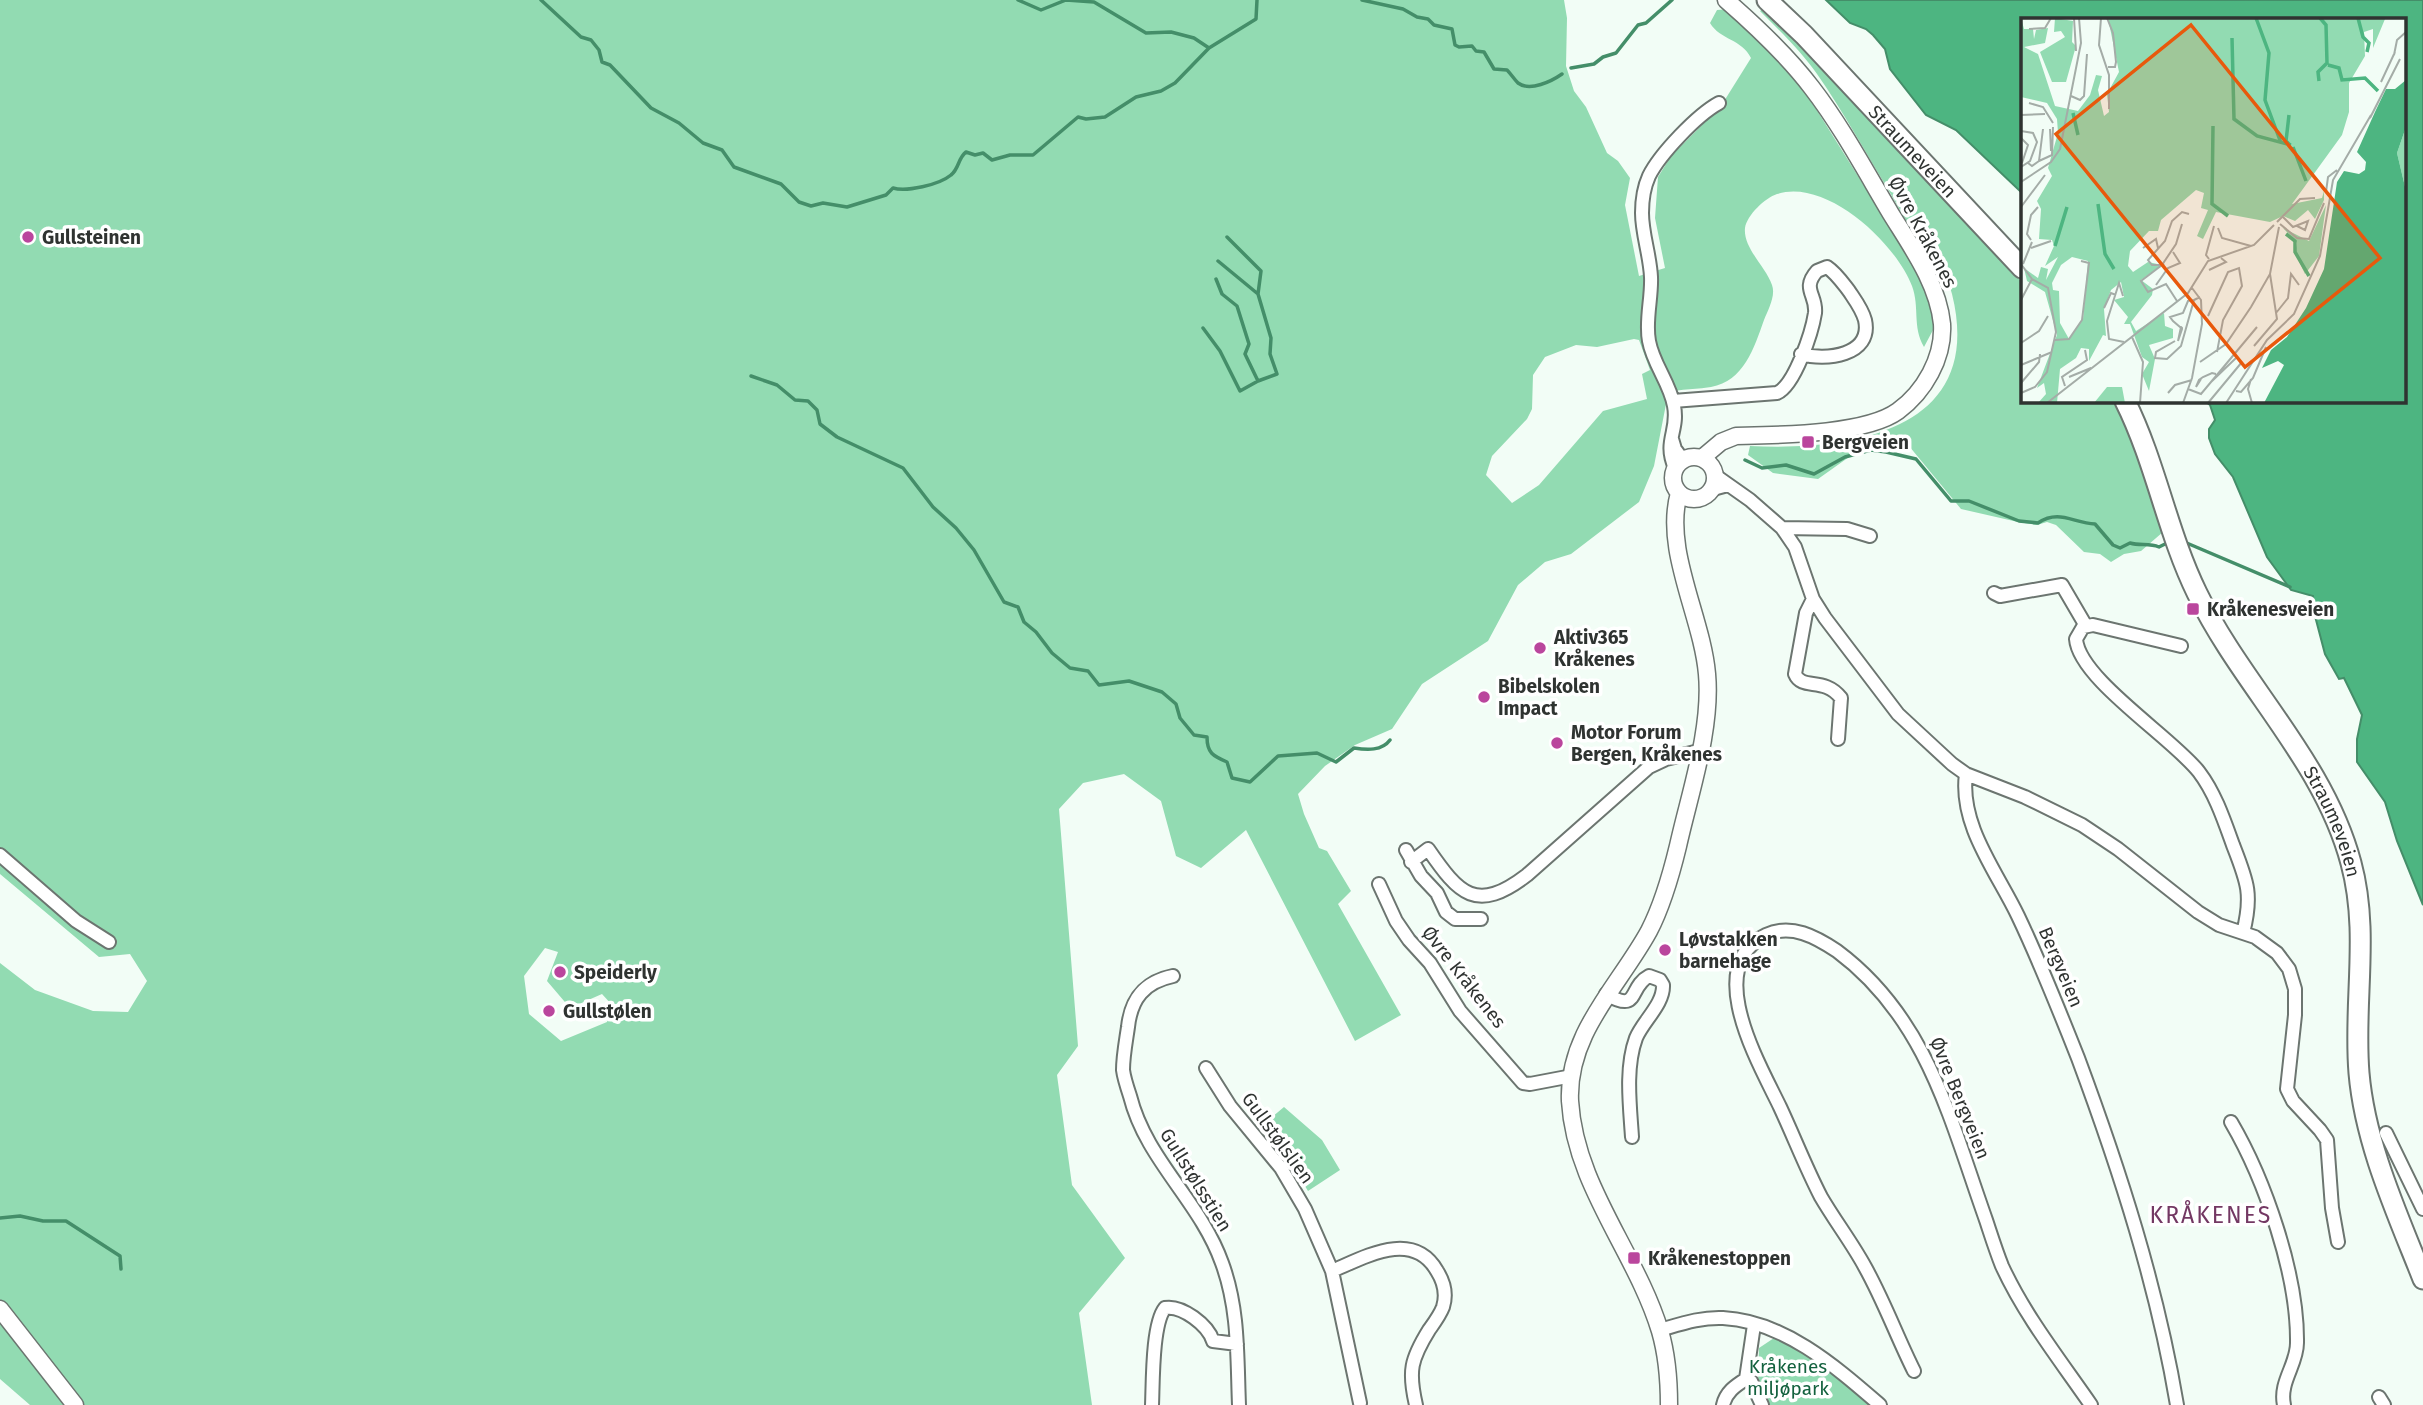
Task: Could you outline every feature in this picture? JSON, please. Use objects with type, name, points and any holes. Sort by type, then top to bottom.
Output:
[{"type":"main road","name":"Øvre Kråkenes","points":[[1714,475],[1714,447],[1729,439],[1859,426],[1880,420],[1897,411],[1916,394],[1930,375],[1940,348],[1942,324],[1928,277],[1837,124],[1786,57],[1726,0]]},
{"type":"main road","name":"Straumeveien","points":[[1767,0],[1804,35],[2021,267]]},
{"type":"main road","name":"Straumeveien","points":[[1777,0],[1804,35]]},
{"type":"main road","name":"Straumeveien","points":[[2126,402],[2149,454],[2179,549],[2197,593],[2220,634],[2316,782],[2337,822],[2347,849],[2358,895],[2361,931],[2357,1044],[2362,1095],[2368,1127],[2383,1175],[2423,1279]]},
{"type":"main road","points":[[1689,457],[1714,475],[1704,497],[1686,496],[1673,481],[1679,464],[1689,457]]},
{"type":"main road","points":[[1669,1405],[1660,1330],[1641,1282],[1589,1180],[1574,1137],[1570,1098],[1572,1076],[1582,1038],[1606,994],[1648,933],[1659,909],[1673,867],[1699,751],[1708,704],[1707,671],[1679,552],[1686,496]]},
{"type":"main road","points":[[0,1309],[75,1405]]},
{"type":"street","points":[[1679,464],[1670,453],[1675,416],[1674,401],[1651,351],[1648,337],[1651,279],[1642,214],[1644,193],[1650,174],[1665,154],[1702,113],[1719,103]]},
{"type":"street","points":[[1674,401],[1777,393],[1789,382],[1814,314],[1810,281],[1816,271],[1827,267],[1859,306],[1865,321],[1865,331],[1856,347],[1844,354],[1820,357],[1801,354]]},
{"type":"street","points":[[1714,475],[1751,499],[1782,528],[1799,556],[1813,599],[1825,618],[1898,714],[1966,774],[2025,797],[2082,825],[2118,849],[2198,912],[2219,925],[2263,942],[2277,953],[2293,978],[2295,1014],[2287,1089],[2293,1101],[2327,1140],[2332,1208],[2338,1242]]},
{"type":"street","points":[[1782,528],[1847,529],[1870,537]]},
{"type":"street","points":[[1994,593],[2000,596],[2062,586],[2086,626]]},
{"type":"street","points":[[1813,599],[1806,613],[1795,674],[1797,680],[1803,683],[1824,684],[1834,689],[1841,698],[1839,739]]},
{"type":"street","points":[[2180,646],[2100,626],[2086,626],[2079,632],[2076,642],[2078,651],[2087,663],[2133,712],[2196,768],[2211,792],[2249,887],[2250,902],[2244,933]]},
{"type":"street","name":"Øvre Kråkenes","points":[[1480,919],[1455,919],[1446,912],[1437,893],[1408,856],[1428,849],[1446,876],[1465,892],[1478,896],[1496,894],[1510,888],[1527,875],[1649,767],[1666,759],[1699,751]]},
{"type":"street","name":"Bergveien","points":[[1966,774],[1965,800],[1976,834],[2034,952],[2078,1060],[2119,1174],[2156,1304],[2177,1405]]},
{"type":"street","points":[[0,855],[76,921],[109,942]]},
{"type":"street","name":"Øvre Kråkenes","points":[[1379,884],[1396,921],[1430,963],[1460,1011],[1523,1083],[1572,1076]]},
{"type":"street","name":"Øvre Bergveien","points":[[1914,1371],[1867,1269],[1829,1211],[1811,1177],[1743,1025],[1737,995],[1738,970],[1752,945],[1772,933],[1796,932],[1822,941],[1869,978],[1899,1013],[1920,1047],[1938,1086],[2003,1268],[2034,1323],[2091,1405]]},
{"type":"street","name":"Gullstølsstien","points":[[1172,976],[1158,979],[1140,993],[1130,1010],[1123,1071],[1135,1116],[1152,1150],[1207,1229],[1222,1261],[1233,1297],[1239,1405]]},
{"type":"street","points":[[1606,994],[1618,1001],[1627,1002],[1633,998],[1645,977],[1660,979],[1663,985],[1662,997],[1643,1024],[1632,1051],[1632,1137]]},
{"type":"street","name":"Gullstølslien","points":[[1206,1068],[1230,1106],[1281,1168],[1305,1209],[1332,1271],[1358,1404]]},
{"type":"street","points":[[2231,1122],[2244,1143],[2270,1207],[2291,1286],[2297,1351],[2281,1394],[2284,1405]]},
{"type":"street","points":[[2386,1133],[2423,1209]]},
{"type":"street","points":[[1332,1271],[1395,1247],[1416,1252],[1435,1267],[1445,1292],[1443,1308],[1416,1352],[1411,1370],[1416,1405]]},
{"type":"street","points":[[1152,1405],[1158,1328],[1161,1313],[1165,1308],[1180,1310],[1194,1318],[1211,1334],[1213,1341],[1237,1344]]},
{"type":"street","points":[[1660,1330],[1702,1319],[1729,1318],[1779,1333],[1805,1345],[1839,1369],[1880,1405]]},
{"type":"street","points":[[1723,1405],[1725,1397],[1746,1379],[1754,1325]]},
{"type":"street","points":[[1746,1379],[1751,1381],[1762,1405]]},
{"type":"green space","points":[[0,0],[1564,0],[1567,18],[1566,66],[1574,91],[1586,107],[1607,153],[1618,161],[1630,178],[1625,205],[1639,276],[1665,268],[1655,218],[1658,177],[1671,156],[1721,106],[1751,58],[1742,47],[1719,33],[1710,23],[1717,10],[1729,9],[1776,55],[1803,88],[1906,253],[1924,285],[1933,312],[1933,330],[1924,347],[1918,332],[1912,286],[1891,251],[1875,233],[1837,204],[1816,195],[1796,192],[1777,194],[1767,199],[1753,213],[1745,228],[1751,250],[1773,289],[1771,303],[1756,341],[1746,362],[1732,378],[1711,387],[1674,391],[1667,399],[1654,466],[1639,502],[1571,554],[1545,562],[1518,585],[1488,641],[1422,684],[1392,729],[1355,745],[1325,766],[1298,794],[1319,848],[1327,851],[1351,891],[1338,904],[1401,1015],[1355,1041],[1246,830],[1201,868],[1176,856],[1161,801],[1124,774],[1083,783],[1059,809],[1078,1046],[1057,1075],[1072,1185],[1125,1258],[1079,1313],[1092,1405],[30,1405],[0,1379],[0,963],[35,990],[93,1011],[128,1012],[147,981],[130,954],[99,957],[0,874]],"holes":[[[1639,340],[1650,370],[1642,374],[1647,399],[1603,411],[1539,485],[1512,503],[1486,475],[1492,456],[1527,419],[1532,409],[1533,375],[1545,357],[1576,345],[1597,347]],[[545,948],[558,952],[547,981],[570,1008],[602,994],[613,1006],[607,1022],[561,1041],[529,1014],[524,976]]]},
{"type":"green space","points":[[1764,8],[1799,43],[2021,281],[2021,402],[2114,402],[2133,442],[2163,532],[2141,551],[2124,554],[2111,562],[2100,554],[2084,552],[2056,525],[2047,522],[2037,525],[2018,522],[1961,509],[1909,446],[1873,440],[1818,479],[1773,473],[1748,455],[1750,446],[1829,444],[1867,436],[1902,423],[1930,404],[1949,376],[1957,340],[1952,294],[1943,272],[1911,229],[1827,88],[1804,57],[1760,11]]},
{"type":"green space","points":[[1284,1107],[1322,1140],[1340,1170],[1308,1191],[1266,1122]]},
{"type":"green space","name":"Kråkenes miljøpark","points":[[1774,1338],[1824,1368],[1869,1405],[1766,1405],[1758,1382],[1759,1348]]},
{"type":"shaded area","points":[[1826,0],[2423,0],[2423,905],[2397,841],[2385,802],[2357,762],[2357,739],[2362,715],[2344,678],[2339,679],[2325,654],[2313,596],[2291,590],[2267,557],[2233,477],[2215,454],[2209,438],[2209,429],[2215,420],[2206,402],[2406,402],[2406,18],[2021,18],[2021,192],[1956,130],[1926,115],[1890,69],[1885,49],[1866,29],[1850,23]]},
{"type":"waterway","points":[[541,0],[581,37],[591,40],[599,50],[602,62],[610,65],[651,108],[679,123],[703,143],[722,150],[734,167],[781,184],[799,202],[811,206],[823,203],[847,207],[886,195],[893,188],[914,188],[946,179],[954,173],[966,152],[975,155],[983,153],[992,160],[1010,155],[1033,155],[1078,117],[1105,117],[1136,97],[1161,91],[1175,83],[1209,48],[1256,19],[1257,0]]},
{"type":"waterway","points":[[1018,0],[1041,10],[1066,0],[1094,2],[1146,33],[1171,32],[1194,38],[1209,48]]},
{"type":"waterway","points":[[1362,0],[1403,9],[1417,17],[1428,19],[1434,25],[1452,29],[1455,45],[1472,46],[1476,51],[1484,52],[1494,69],[1507,70],[1523,85],[1541,84],[1562,74]]},
{"type":"waterway","points":[[1571,68],[1594,64],[1603,57],[1616,53],[1638,25],[1646,23],[1672,0]]},
{"type":"waterway","points":[[1203,328],[1220,351],[1240,391],[1277,374],[1270,354],[1271,338],[1258,294],[1261,271],[1227,237]]},
{"type":"waterway","points":[[1218,261],[1258,294]]},
{"type":"waterway","points":[[1216,279],[1222,294],[1237,306],[1249,344],[1245,354],[1258,381]]},
{"type":"waterway","points":[[751,376],[777,385],[795,400],[808,401],[817,410],[820,424],[837,437],[903,468],[933,507],[956,528],[974,550],[1004,602],[1018,607],[1024,622],[1036,632],[1052,653],[1070,668],[1088,671],[1099,685],[1129,681],[1162,692],[1176,704],[1180,718],[1194,735],[1207,737],[1210,750],[1227,762],[1232,778],[1250,782],[1278,756],[1317,753],[1336,762],[1354,748],[1379,748],[1390,740]]},
{"type":"waterway","points":[[1745,460],[1762,468],[1786,465],[1814,474],[1845,457],[1871,450],[1886,452],[1916,459],[1951,501],[1969,501],[2019,521],[2038,523],[2059,517],[2095,524],[2113,545],[2120,548],[2130,543],[2159,547],[2169,542]]},
{"type":"waterway","points":[[2182,541],[2290,587]]},
{"type":"waterway","points":[[0,1218],[20,1216],[43,1221],[66,1221],[120,1256],[121,1269]]},
{"type":"place","name":"Gullsteinen","points":[[28,237]]},
{"type":"place","name":"Bergveien","points":[[1808,442]]},
{"type":"place","name":"Kråkenesveien","points":[[2193,609]]},
{"type":"place","name":"Aktiv365 Kråkenes","points":[[1540,648]]},
{"type":"place","name":"Bibelskolen Impact","points":[[1484,697]]},
{"type":"place","name":"Motor Forum Bergen, Kråkenes","points":[[1557,743]]},
{"type":"place","name":"Løvstakken barnehage","points":[[1665,950]]},
{"type":"place","name":"Speiderly","points":[[560,972]]},
{"type":"place","name":"Gullstølen","points":[[549,1011]]},
{"type":"place","name":"Kråkenestoppen","points":[[1634,1258]]},
{"type":"district","name":"KRÅKENES","points":[[2211,1215]]}]
